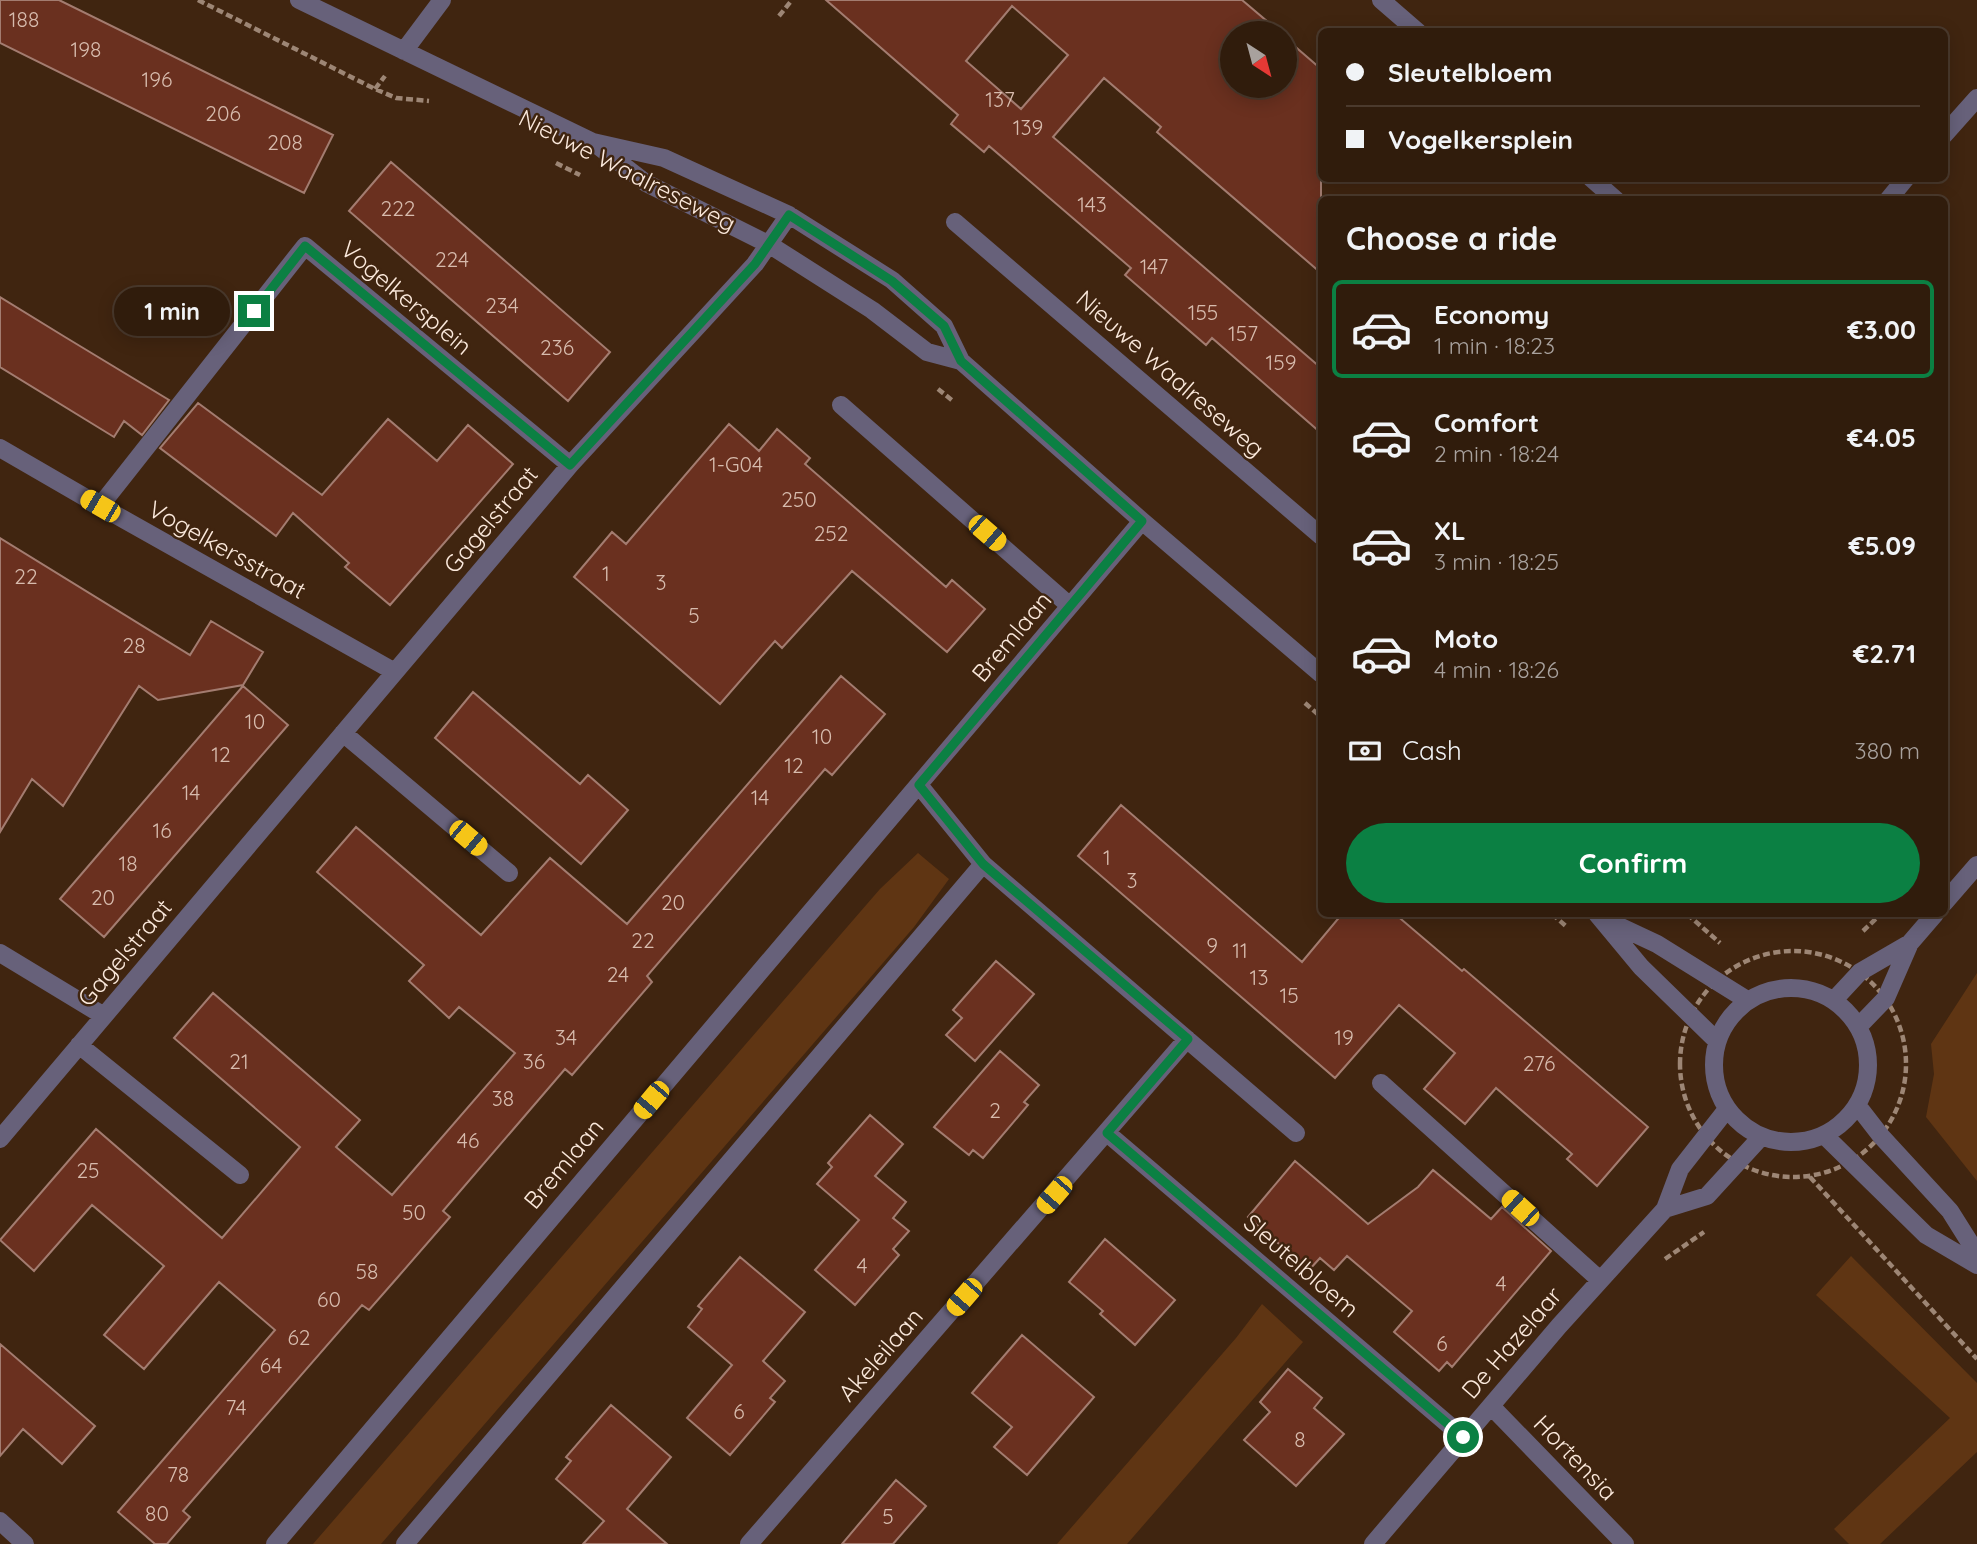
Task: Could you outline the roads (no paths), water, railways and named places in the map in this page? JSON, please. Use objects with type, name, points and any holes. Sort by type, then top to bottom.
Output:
[{"type":"street","name":"Nieuwe Waalreseweg","points":[[299,0],[593,142],[646,183],[770,245],[872,310],[927,352],[961,361]]},
{"type":"street","points":[[404,51],[442,0]]},
{"type":"street","points":[[1381,0],[1413,28]]},
{"type":"street","points":[[1948,131],[1977,98]]},
{"type":"street","name":"Nieuwe Waalreseweg","points":[[593,142],[664,158],[789,215],[902,290],[944,326],[961,361],[1318,671]]},
{"type":"street","points":[[1596,182],[1611,196]]},
{"type":"street","points":[[1891,196],[1903,182]]},
{"type":"street","name":"Gagelstraat","points":[[0,1139],[570,465],[770,245],[789,215]]},
{"type":"street","name":"Nieuwe Waalreseweg","points":[[955,222],[1318,533]]},
{"type":"street","name":"Vogelkersplein","points":[[100,506],[305,246],[570,465]]},
{"type":"street","points":[[841,405],[1070,606]]},
{"type":"street","name":"Vogelkersstraat","points":[[0,448],[395,672]]},
{"type":"street","name":"Bremlaan","points":[[275,1544],[1142,521]]},
{"type":"street","points":[[343,733],[509,873]]},
{"type":"street","points":[[919,785],[983,864],[1296,1133]]},
{"type":"street","points":[[405,1544],[983,864]]},
{"type":"street","points":[[1948,898],[1977,865]]},
{"type":"street","points":[[1600,917],[1641,967],[1717,1041]]},
{"type":"street","points":[[1601,917],[1657,944],[1747,1000]]},
{"type":"street","points":[[1859,1026],[1886,998],[1910,943],[1932,917]]},
{"type":"street","points":[[1834,1000],[1860,972],[1910,943]]},
{"type":"street","points":[[0,953],[104,1016]]},
{"type":"street","points":[[1790,987],[1813,990],[1834,1000],[1848,1011],[1859,1026],[1867,1052],[1867,1080],[1857,1105],[1840,1125],[1824,1135],[1798,1142],[1779,1142],[1748,1130],[1727,1109],[1716,1088],[1713,1064],[1717,1041],[1728,1018],[1747,1000],[1768,990],[1790,987]]},
{"type":"street","name":"Akeleilaan","points":[[749,1544],[1188,1039]]},
{"type":"street","name":"Gagelstraat","points":[[79,1045],[240,1175]]},
{"type":"street","points":[[1381,1083],[1600,1280]]},
{"type":"street","points":[[1857,1105],[1881,1136],[1950,1211],[1977,1254]]},
{"type":"street","name":"De Hazelaar","points":[[1374,1544],[1463,1437],[1665,1209],[1681,1169],[1727,1109]]},
{"type":"street","name":"Sleutelbloem","points":[[1107,1133],[1463,1437]]},
{"type":"street","points":[[1824,1135],[1926,1235],[1977,1265]]},
{"type":"street","points":[[1665,1209],[1707,1196],[1761,1137]]},
{"type":"street","name":"Hortensia","points":[[1491,1406],[1625,1544]]},
{"type":"street","points":[[0,1521],[25,1544]]}]
